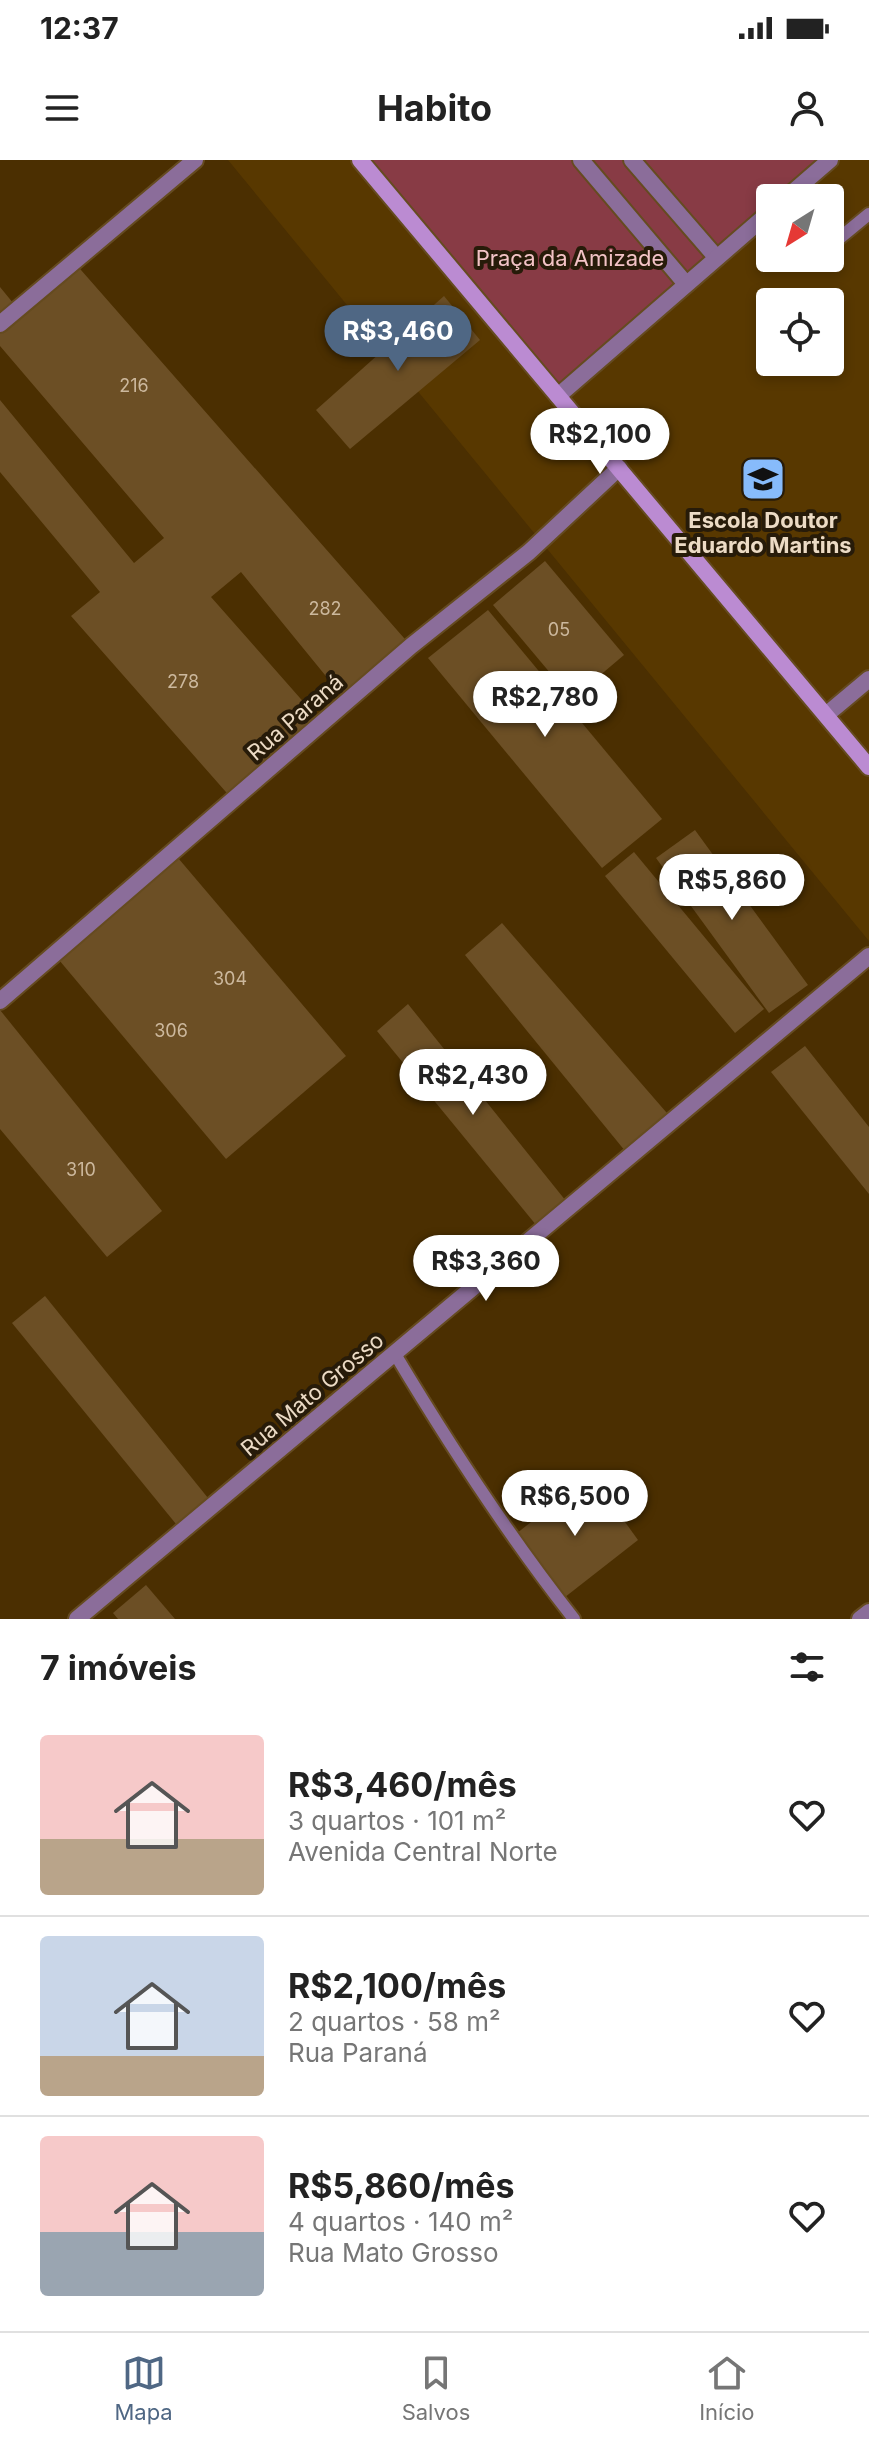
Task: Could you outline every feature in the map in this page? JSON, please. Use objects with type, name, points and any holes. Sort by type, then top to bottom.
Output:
[{"type":"main road","points":[[360,160],[869,767]]},
{"type":"street","points":[[0,324],[195,160]]},
{"type":"street","points":[[581,160],[686,284]]},
{"type":"street","points":[[632,160],[716,257]]},
{"type":"street","points":[[802,184],[830,160]]},
{"type":"street","points":[[558,396],[716,257],[756,230]]},
{"type":"street","name":"Rua Paraná","points":[[0,1001],[411,646],[498,579],[619,468]]},
{"type":"street","points":[[826,715],[869,679]]},
{"type":"street","name":"Rua Mato Grosso","points":[[77,1619],[869,956]]},
{"type":"street","points":[[860,1619],[869,1612]]},
{"type":"lane","points":[[844,235],[869,214]]},
{"type":"lane","points":[[395,1354],[449,1446],[574,1619]]},
{"type":"shaded area","points":[[228,160],[869,160],[869,941]]},
{"type":"green space","name":"Praça da Amizade","points":[[361,160],[630,160],[715,259],[559,397]]},
{"type":"green space","points":[[631,160],[830,160],[802,184],[756,184],[756,223],[716,257]]},
{"type":"building","points":[[74,262],[411,646],[347,702],[241,572],[211,597],[322,723],[233,800],[71,616],[100,592],[0,472],[0,400],[134,563],[164,538],[0,346],[0,287],[18,309]]},
{"type":"building","points":[[444,296],[480,340],[350,449],[316,410]]},
{"type":"building","points":[[545,561],[624,655],[572,699],[493,605]]},
{"type":"building","points":[[488,610],[662,819],[602,868],[428,658]]},
{"type":"building","points":[[695,830],[808,985],[769,1013],[656,858]]},
{"type":"building","points":[[173,852],[346,1056],[226,1159],[54,954]]},
{"type":"building","points":[[634,852],[764,1009],[735,1033],[605,876]]},
{"type":"building","points":[[502,923],[673,1120],[630,1157],[465,955]]},
{"type":"building","points":[[408,1004],[570,1206],[541,1231],[377,1031]]},
{"type":"building","points":[[0,1010],[162,1211],[107,1257],[0,1129]]},
{"type":"building","points":[[805,1046],[869,1127],[869,1194],[771,1072]]},
{"type":"building","points":[[45,1296],[208,1498],[176,1524],[12,1323]]},
{"type":"building","points":[[591,1475],[638,1540],[560,1601],[512,1537]]},
{"type":"building","points":[[146,1585],[175,1619],[118,1619],[113,1613]]},
{"type":"place","name":"Escola Doutor Eduardo Martins","points":[[763,479]]}]
